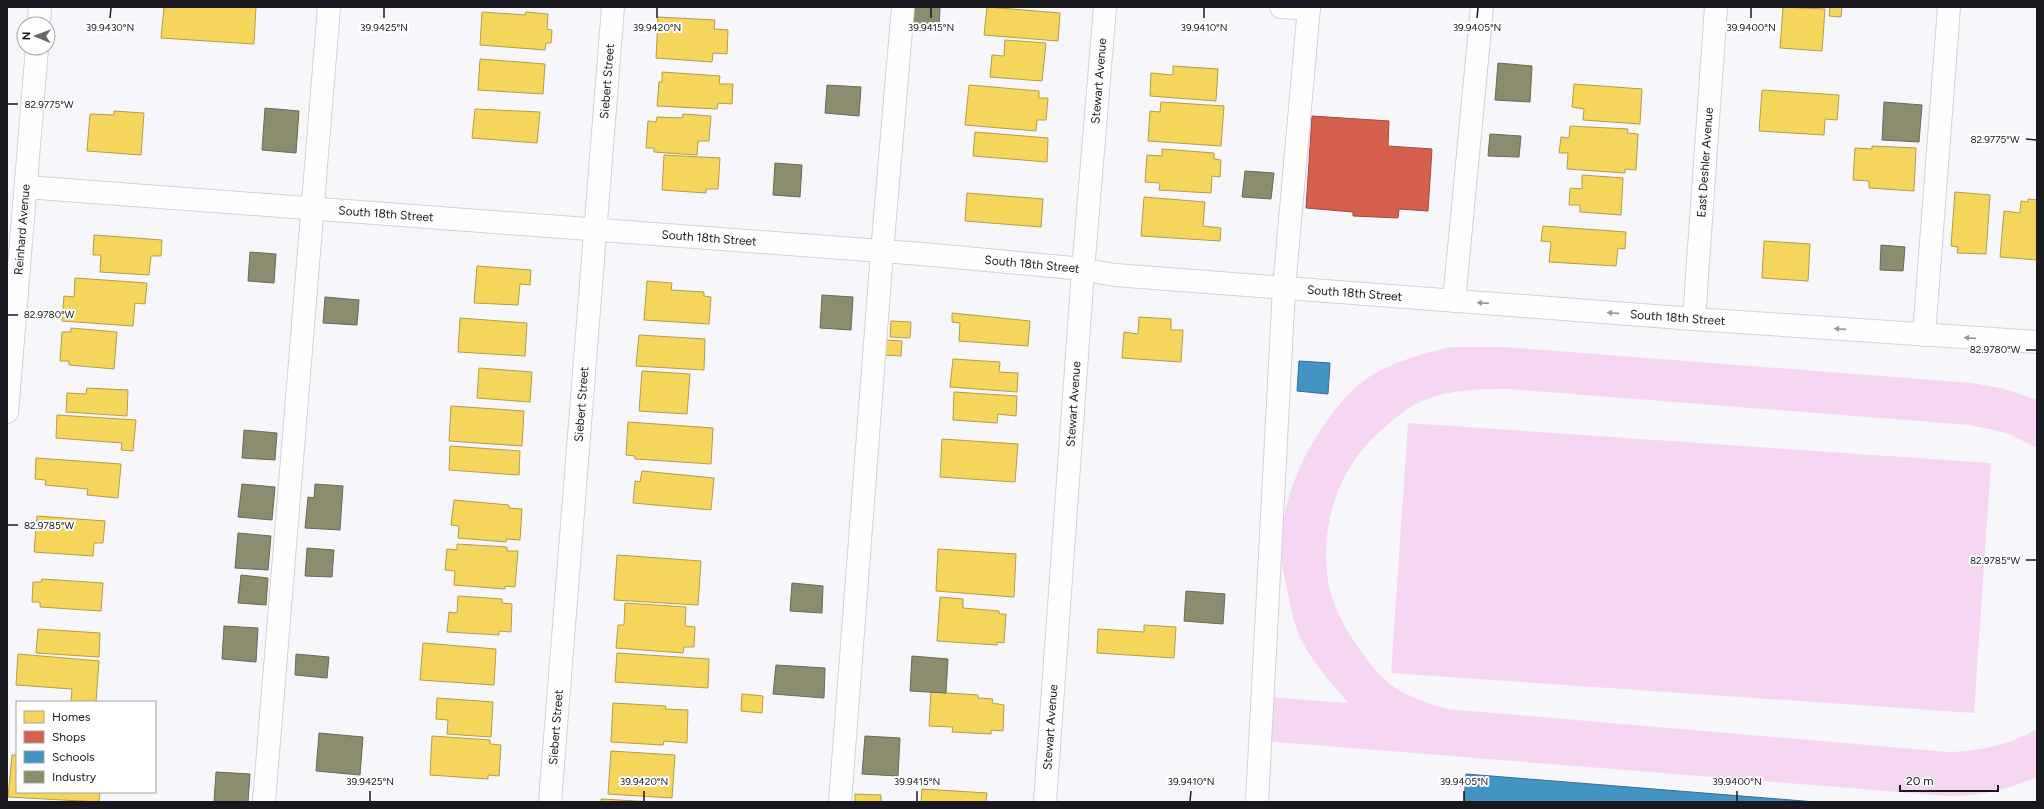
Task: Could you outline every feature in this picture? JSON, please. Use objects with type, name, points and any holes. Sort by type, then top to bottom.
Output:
[{"type":"street","points":[[264,802],[329,7]]},
{"type":"street","name":"Siebert Street","points":[[550,802],[594,230],[613,7]]},
{"type":"street","points":[[840,802],[882,252],[903,7]]},
{"type":"street","name":"Stewart Avenue","points":[[1045,802],[1083,271],[1105,7]]},
{"type":"street","points":[[1257,802],[1284,288],[1309,8],[1281,7]]},
{"type":"street","points":[[1454,301],[1482,7]]},
{"type":"street","name":"East Deshler Avenue","points":[[1694,319],[1716,7]]},
{"type":"street","points":[[1924,335],[1949,7]]},
{"type":"street","name":"Reinhard Avenue","points":[[7,412],[9,363],[26,186],[36,56]]},
{"type":"street","name":"South 18th Street","points":[[26,186],[882,252],[1065,267],[1115,275],[1694,319],[2037,342]]},
{"type":"shaded area","points":[[1451,347],[1505,347],[1972,383],[2005,389],[2037,400],[2037,448],[2007,433],[1970,425],[1509,389],[1477,390],[1435,396],[1418,403],[1398,416],[1374,437],[1360,453],[1339,488],[1332,508],[1328,528],[1326,548],[1327,569],[1330,590],[1335,605],[1345,627],[1362,652],[1379,674],[1394,687],[1420,700],[1447,709],[1949,752],[1983,749],[2016,739],[2037,729],[2037,777],[1993,791],[1972,795],[1947,796],[1265,741],[1268,697],[1349,703],[1318,667],[1300,638],[1292,613],[1284,574],[1281,547],[1283,523],[1291,490],[1304,459],[1312,443],[1331,415],[1346,397],[1364,381],[1377,372],[1395,363]]},
{"type":"shaded area","points":[[1408,423],[1991,463],[1974,713],[1391,673]]},
{"type":"building: Homes","points":[[164,7],[256,7],[254,44],[161,38]]},
{"type":"building: Homes","points":[[987,7],[1060,13],[1058,41],[984,35]]},
{"type":"building: Homes","points":[[1783,7],[1825,9],[1822,51],[1780,48]]},
{"type":"building: Homes","points":[[1830,7],[1842,7],[1841,17],[1829,16]]},
{"type":"building: Homes","points":[[482,12],[525,15],[526,12],[548,14],[547,29],[552,30],[551,43],[546,43],[545,50],[480,45]]},
{"type":"building: Homes","points":[[658,17],[715,20],[714,29],[728,30],[727,54],[713,53],[712,62],[656,58]]},
{"type":"building: Homes","points":[[1005,40],[1046,43],[1042,81],[990,77],[992,55],[1004,56]]},
{"type":"building: Homes","points":[[480,59],[545,64],[543,94],[478,90]]},
{"type":"building: Homes","points":[[1173,66],[1218,69],[1216,101],[1150,96],[1151,73],[1173,75]]},
{"type":"building: Homes","points":[[662,72],[720,76],[719,84],[733,84],[732,104],[718,103],[717,109],[657,106],[659,82],[662,82]]},
{"type":"building: Homes","points":[[1574,84],[1642,89],[1640,124],[1583,120],[1584,109],[1572,107]]},
{"type":"building: Homes","points":[[969,85],[1039,91],[1039,98],[1048,98],[1046,120],[1037,120],[1036,131],[965,125]]},
{"type":"building: Homes","points":[[1762,90],[1839,95],[1837,120],[1825,119],[1824,135],[1759,131]]},
{"type":"building: Homes","points":[[1161,102],[1224,106],[1221,146],[1148,141],[1150,111],[1160,112]]},
{"type":"building: Homes","points":[[475,109],[540,112],[537,143],[472,138]]},
{"type":"building: Homes","points":[[114,111],[144,113],[141,155],[87,151],[90,114],[114,115]]},
{"type":"building: Homes","points":[[683,114],[711,116],[709,141],[698,141],[697,155],[654,152],[654,148],[646,148],[648,121],[656,122],[657,117],[682,118]]},
{"type":"building: Homes","points":[[1570,126],[1628,129],[1627,133],[1638,134],[1636,170],[1625,169],[1625,173],[1567,169],[1568,153],[1559,153],[1561,137],[1569,138]]},
{"type":"building: Homes","points":[[975,132],[1048,138],[1047,162],[973,156]]},
{"type":"building: Homes","points":[[1872,146],[1916,148],[1914,191],[1869,188],[1869,181],[1853,180],[1855,148],[1872,149]]},
{"type":"building: Homes","points":[[1162,149],[1214,153],[1214,159],[1221,160],[1220,177],[1212,176],[1211,193],[1159,190],[1160,183],[1145,182],[1147,155],[1162,156]]},
{"type":"building: Homes","points":[[664,155],[720,158],[718,189],[706,189],[706,193],[662,190]]},
{"type":"building: Homes","points":[[1582,175],[1623,178],[1621,215],[1580,212],[1580,205],[1569,205],[1570,188],[1582,189]]},
{"type":"building: Homes","points":[[1955,192],[1990,195],[1986,254],[1957,253],[1958,247],[1951,246]]},
{"type":"building: Homes","points":[[967,193],[1043,199],[1041,227],[965,221]]},
{"type":"building: Homes","points":[[1144,197],[1205,202],[1203,226],[1221,228],[1220,241],[1141,236]]},
{"type":"building: Homes","points":[[2028,199],[2037,200],[2037,260],[2000,257],[2004,211],[2020,213],[2021,201],[2028,202]]},
{"type":"building: Homes","points":[[1543,226],[1626,232],[1625,249],[1618,248],[1616,266],[1549,262],[1551,242],[1541,241]]},
{"type":"building: Homes","points":[[94,235],[162,240],[161,256],[151,256],[149,275],[100,272],[101,255],[93,255]]},
{"type":"building: Homes","points":[[1764,241],[1810,244],[1808,281],[1762,278]]},
{"type":"building: Homes","points":[[477,266],[531,270],[530,285],[520,284],[518,305],[474,303]]},
{"type":"building: Homes","points":[[75,278],[147,283],[145,304],[135,303],[133,326],[62,321],[64,296],[74,297]]},
{"type":"building: Homes","points":[[647,281],[672,283],[671,290],[704,292],[704,296],[711,297],[709,324],[644,320]]},
{"type":"building: Homes","points":[[952,313],[1030,321],[1028,346],[959,341],[960,323],[952,322]]},
{"type":"building: Homes","points":[[1139,317],[1171,319],[1171,330],[1183,330],[1181,362],[1122,358],[1124,332],[1138,334]]},
{"type":"building: Homes","points":[[460,318],[527,323],[525,356],[458,352]]},
{"type":"building: Homes","points":[[891,321],[911,322],[910,338],[890,337]]},
{"type":"building: Homes","points":[[71,328],[117,332],[114,369],[69,365],[69,361],[60,361],[62,332],[71,332]]},
{"type":"building: Homes","points":[[639,335],[705,339],[704,370],[636,366]]},
{"type":"building: Homes","points":[[885,340],[902,341],[901,356],[884,355]]},
{"type":"building: Homes","points":[[953,359],[1000,362],[999,372],[1018,373],[1017,392],[950,387]]},
{"type":"building: Homes","points":[[479,368],[532,372],[530,402],[477,398]]},
{"type":"building: Homes","points":[[642,371],[690,374],[687,414],[639,411]]},
{"type":"building: Homes","points":[[87,388],[128,390],[127,416],[66,412],[67,393],[86,394]]},
{"type":"building: Homes","points":[[954,392],[1017,396],[1016,416],[998,414],[997,423],[953,420]]},
{"type":"building: Homes","points":[[451,406],[524,411],[522,446],[449,441]]},
{"type":"building: Homes","points":[[57,415],[136,420],[133,451],[121,450],[122,443],[56,438]]},
{"type":"building: Homes","points":[[628,422],[713,428],[711,464],[635,459],[635,456],[626,455]]},
{"type":"building: Homes","points":[[942,439],[1018,444],[1015,482],[940,477]]},
{"type":"building: Homes","points":[[450,446],[520,451],[519,475],[449,470]]},
{"type":"building: Homes","points":[[36,458],[121,464],[118,498],[87,495],[88,489],[45,485],[46,480],[35,479]]},
{"type":"building: Homes","points":[[642,471],[714,478],[711,510],[633,503],[635,481],[640,482]]},
{"type":"building: Homes","points":[[454,500],[509,505],[509,508],[522,509],[520,540],[507,539],[506,542],[458,538],[459,526],[451,525]]},
{"type":"building: Homes","points":[[37,516],[105,521],[103,543],[94,543],[93,556],[34,552]]},
{"type":"building: Homes","points":[[457,544],[507,547],[507,551],[518,551],[515,587],[505,586],[505,589],[454,585],[455,571],[445,570],[447,549],[457,550]]},
{"type":"building: Homes","points":[[938,549],[1016,554],[1014,597],[936,591]]},
{"type":"building: Homes","points":[[617,555],[701,561],[698,605],[614,600]]},
{"type":"building: Homes","points":[[42,579],[103,583],[101,611],[40,607],[40,602],[32,602],[33,582],[41,582]]},
{"type":"building: Homes","points":[[458,596],[502,599],[502,603],[512,604],[511,632],[499,631],[499,635],[447,632],[449,612],[457,613]]},
{"type":"building: Homes","points":[[940,597],[963,599],[963,608],[999,611],[999,614],[1006,614],[1004,643],[997,642],[997,645],[937,641]]},
{"type":"building: Homes","points":[[625,603],[686,607],[685,626],[695,627],[694,647],[684,647],[683,653],[616,648],[618,625],[624,625]]},
{"type":"building: Homes","points":[[1144,625],[1176,627],[1174,658],[1097,653],[1098,629],[1144,632]]},
{"type":"building: Homes","points":[[38,629],[100,633],[99,657],[36,653]]},
{"type":"building: Homes","points":[[423,643],[496,649],[494,685],[420,680]]},
{"type":"building: Homes","points":[[617,653],[709,659],[708,688],[615,682]]},
{"type":"building: Homes","points":[[18,654],[99,661],[96,701],[71,701],[72,689],[16,685]]},
{"type":"building: Homes","points":[[931,692],[978,695],[978,698],[993,699],[992,703],[1004,705],[1003,731],[991,730],[991,734],[952,732],[953,727],[929,726]]},
{"type":"building: Homes","points":[[742,694],[763,696],[762,713],[741,711]]},
{"type":"building: Homes","points":[[437,698],[493,702],[491,737],[447,734],[448,720],[436,719]]},
{"type":"building: Homes","points":[[613,703],[666,706],[665,709],[688,710],[687,743],[664,741],[663,745],[611,742]]},
{"type":"building: Homes","points":[[432,736],[490,740],[490,744],[501,745],[499,776],[488,775],[488,779],[430,775]]},
{"type":"building: Homes","points":[[611,751],[675,755],[672,798],[608,794]]},
{"type":"building: Homes","points":[[12,755],[16,755],[16,793],[100,793],[99,802],[8,797]]},
{"type":"building: Homes","points":[[922,789],[987,793],[986,802],[921,802]]},
{"type":"building: Homes","points":[[855,794],[881,795],[881,802],[855,802]]},
{"type":"building: Homes","points":[[601,799],[654,802],[601,802]]},
{"type":"building: Shops","points":[[1312,116],[1389,121],[1388,146],[1432,149],[1428,211],[1399,209],[1398,218],[1353,216],[1353,212],[1306,208]]},
{"type":"building: Schools","points":[[1299,361],[1330,363],[1328,394],[1297,391]]},
{"type":"building: Schools","points":[[1466,774],[1816,802],[1464,802]]},
{"type":"building: Industry","points":[[914,7],[940,7],[939,31],[912,29]]},
{"type":"building: Industry","points":[[1498,63],[1532,66],[1530,102],[1495,100]]},
{"type":"building: Industry","points":[[827,85],[861,87],[859,116],[825,113]]},
{"type":"building: Industry","points":[[1884,102],[1922,105],[1919,142],[1882,140]]},
{"type":"building: Industry","points":[[265,108],[299,111],[296,153],[262,150]]},
{"type":"building: Industry","points":[[1490,134],[1521,136],[1519,157],[1488,156]]},
{"type":"building: Industry","points":[[775,163],[802,165],[800,197],[773,195]]},
{"type":"building: Industry","points":[[1245,171],[1274,173],[1271,199],[1242,197]]},
{"type":"building: Industry","points":[[1881,245],[1905,247],[1903,271],[1880,270]]},
{"type":"building: Industry","points":[[250,252],[276,254],[274,283],[248,281]]},
{"type":"building: Industry","points":[[822,295],[853,297],[851,330],[820,328]]},
{"type":"building: Industry","points":[[325,297],[359,300],[357,325],[323,323]]},
{"type":"building: Industry","points":[[244,430],[277,433],[275,460],[242,458]]},
{"type":"building: Industry","points":[[242,484],[275,487],[272,520],[238,517]]},
{"type":"building: Industry","points":[[315,484],[343,486],[340,530],[305,528],[308,497],[314,498]]},
{"type":"building: Industry","points":[[238,533],[271,536],[268,570],[235,568]]},
{"type":"building: Industry","points":[[307,548],[334,550],[332,577],[305,576]]},
{"type":"building: Industry","points":[[241,575],[268,578],[266,605],[238,603]]},
{"type":"building: Industry","points":[[792,583],[823,586],[822,613],[790,611]]},
{"type":"building: Industry","points":[[1186,591],[1225,594],[1223,624],[1184,621]]},
{"type":"building: Industry","points":[[224,626],[258,628],[256,662],[222,659]]},
{"type":"building: Industry","points":[[296,654],[329,657],[327,678],[295,675]]},
{"type":"building: Industry","points":[[912,656],[948,659],[946,693],[910,691]]},
{"type":"building: Industry","points":[[776,665],[825,668],[824,698],[773,694]]},
{"type":"building: Industry","points":[[319,733],[363,737],[360,775],[316,771]]},
{"type":"building: Industry","points":[[865,736],[900,738],[898,776],[862,774]]},
{"type":"building: Industry","points":[[216,772],[250,774],[248,802],[214,802]]}]
